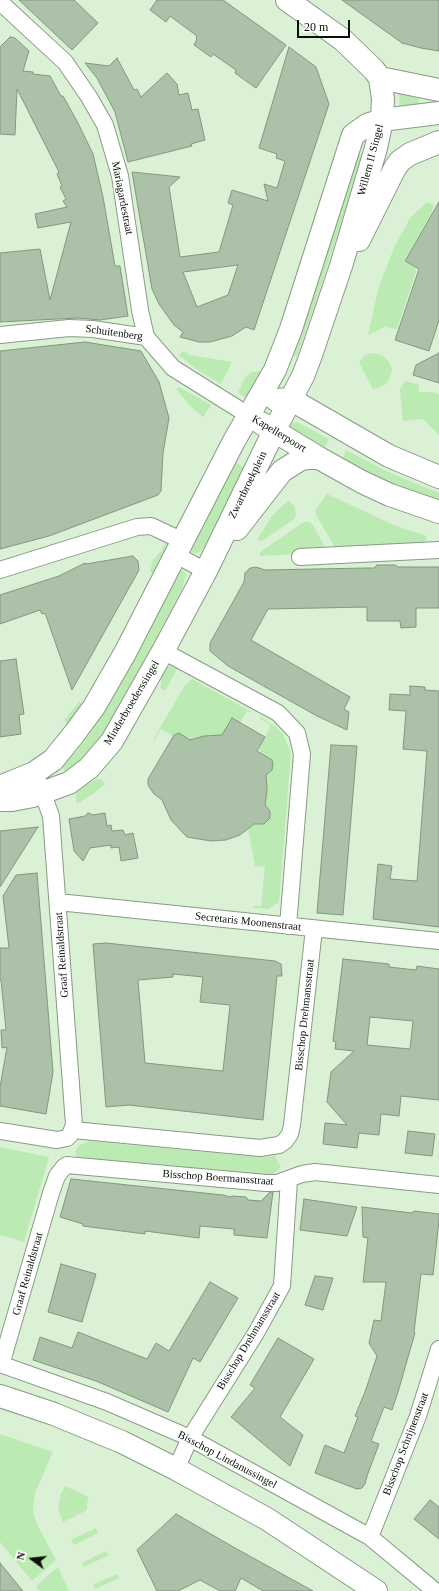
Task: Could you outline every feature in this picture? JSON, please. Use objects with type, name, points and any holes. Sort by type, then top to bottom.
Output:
[{"type":"main road","points":[[286,0],[343,40],[374,70],[380,78],[439,90]]},
{"type":"main road","name":"Willem II Singel","points":[[290,399],[303,376],[312,355],[341,266],[376,148],[382,120],[383,98],[380,78]]},
{"type":"main road","points":[[0,787],[34,773],[53,760],[94,707],[125,653],[248,416],[275,370],[288,336],[353,135],[367,125],[382,120],[439,113]]},
{"type":"main road","name":"Willem II Singel","points":[[341,266],[363,234],[389,178],[400,161],[410,154],[439,142]]},
{"type":"main road","points":[[290,399],[389,456],[439,477]]},
{"type":"main road","name":"Kapellerpoort","points":[[290,399],[269,402],[255,409],[248,416],[362,482],[390,495],[439,512]]},
{"type":"main road","name":"Zwartbroekplein","points":[[206,570],[290,399]]},
{"type":"main road","points":[[206,570],[282,471],[301,459],[319,458]]},
{"type":"main road","name":"Minderbroederssingel","points":[[0,800],[12,800],[43,793],[69,784],[92,764],[112,741],[163,651],[206,570]]},
{"type":"main road","points":[[0,1396],[54,1414],[122,1442],[176,1469],[267,1519],[376,1591]]},
{"type":"street","name":"Mariagardestraat","points":[[0,2],[65,62],[89,97],[105,125],[120,176],[140,310],[146,337]]},
{"type":"street","name":"Schuitenberg","points":[[0,335],[69,328],[93,329],[146,337],[172,368],[248,416]]},
{"type":"street","points":[[0,570],[137,527],[151,526],[206,570]]},
{"type":"street","points":[[300,557],[439,550]]},
{"type":"street","points":[[163,651],[278,713],[297,733],[302,754],[288,926]]},
{"type":"street","name":"Graaf Reinaldstraat","points":[[34,773],[51,816],[74,1117],[70,1134]]},
{"type":"street","name":"Secretaris Moonenstraat","points":[[58,902],[314,929],[439,940]]},
{"type":"street","name":"Bisschop Drehmansstraat","points":[[70,1134],[260,1148],[279,1145],[285,1141],[290,1134],[292,1125],[314,929]]},
{"type":"street","points":[[0,1131],[47,1140],[57,1140],[70,1134]]},
{"type":"street","name":"Graaf Reinaldstraat","points":[[0,1364],[53,1187],[59,1172],[67,1166]]},
{"type":"street","name":"Bisschop Boermansstraat","points":[[67,1166],[266,1183],[289,1180],[302,1174],[315,1172],[439,1185]]},
{"type":"street","name":"Bisschop Drehmansstraat","points":[[176,1469],[190,1438],[256,1333],[282,1286],[289,1180]]},
{"type":"street","name":"Bisschop Schrijnenstraat","points":[[370,1537],[432,1396],[439,1348]]},
{"type":"street","name":"Bisschop Lindanussingel","points":[[0,1364],[107,1402],[190,1438],[370,1537],[435,1591]]},
{"type":"green space","points":[[399,91],[418,95],[420,108],[400,109]]},
{"type":"green space","points":[[356,151],[363,156],[314,307],[297,356],[289,355]]},
{"type":"green space","points":[[427,202],[434,205],[432,212],[404,261],[417,269],[397,329],[388,328],[387,326],[368,335],[379,286],[394,248],[410,218]]},
{"type":"green space","points":[[183,351],[191,355],[232,362],[221,384],[196,369],[179,355]]},
{"type":"green space","points":[[370,353],[382,355],[390,363],[392,370],[388,382],[379,388],[373,389],[359,362],[365,355]]},
{"type":"green space","points":[[259,371],[263,373],[247,398],[238,393],[245,378],[251,372]]},
{"type":"green space","points":[[405,381],[419,385],[419,392],[439,394],[439,435],[423,419],[403,421],[400,389]]},
{"type":"green space","points":[[179,387],[211,405],[203,417],[191,407],[176,389]]},
{"type":"green space","points":[[297,422],[329,439],[324,451],[291,432],[290,426],[292,423]]},
{"type":"green space","points":[[346,450],[386,471],[439,493],[439,503],[416,496],[342,461]]},
{"type":"green space","points":[[231,458],[245,469],[203,549],[198,553],[193,553],[190,549]]},
{"type":"green space","points":[[327,494],[396,526],[427,536],[424,546],[336,549],[316,515],[316,509]]},
{"type":"green space","points":[[289,501],[295,507],[296,515],[294,519],[262,541],[257,540],[272,516]]},
{"type":"green space","points":[[304,522],[309,522],[312,524],[324,545],[320,550],[300,554],[260,556],[260,552]]},
{"type":"green space","points":[[166,542],[173,549],[154,574],[150,572],[153,560],[161,551]]},
{"type":"green space","points":[[181,570],[186,575],[182,589],[101,742],[67,774],[62,767],[84,742],[99,721],[173,573]]},
{"type":"green space","points":[[170,666],[177,667],[177,669],[165,691],[160,688],[161,676],[164,670]]},
{"type":"green space","points":[[192,679],[252,712],[247,711],[240,723],[232,718],[222,736],[204,736],[187,742],[182,735],[177,733],[172,736],[161,729],[153,740],[185,685]]},
{"type":"green space","points":[[79,702],[83,705],[72,723],[68,723],[64,720]]},
{"type":"green space","points":[[261,717],[283,734],[291,753],[279,902],[269,909],[253,908],[254,906],[261,906],[265,867],[255,866],[248,829],[255,823],[261,825],[267,822],[270,815],[269,809],[265,805],[267,790],[265,773],[272,770],[273,764],[272,761],[259,753],[259,749],[271,725],[260,719]]},
{"type":"green space","points":[[97,779],[101,779],[105,784],[77,804],[75,791]]},
{"type":"green space","points":[[89,1141],[259,1157],[275,1156],[281,1167],[272,1175],[260,1179],[77,1157],[75,1152],[78,1146]]},
{"type":"green space","points":[[0,1147],[49,1157],[24,1242],[0,1235]]},
{"type":"green space","points":[[0,1434],[53,1452],[35,1493],[33,1506],[37,1524],[56,1560],[32,1581],[0,1542]]},
{"type":"green space","points":[[65,1486],[89,1497],[87,1510],[63,1522],[58,1509],[60,1496]]},
{"type":"green space","points":[[96,1528],[98,1533],[74,1545],[71,1540]]},
{"type":"green space","points":[[106,1551],[109,1555],[84,1567],[82,1563]]},
{"type":"green space","points":[[58,1567],[69,1591],[40,1591],[36,1586]]},
{"type":"green space","points":[[117,1574],[119,1578],[95,1589],[93,1585]]},
{"type":"building","points":[[19,0],[74,0],[98,23],[72,50]]},
{"type":"building","points":[[157,0],[223,0],[286,45],[256,88],[235,73],[236,70],[213,54],[211,57],[194,45],[197,36],[170,16],[166,22],[150,10]]},
{"type":"building","points":[[342,0],[439,0],[439,51],[402,43]]},
{"type":"building","points":[[10,37],[15,38],[29,51],[23,71],[50,76],[78,123],[93,154],[103,197],[115,266],[120,266],[128,316],[100,320],[77,318],[0,322],[0,253],[40,249],[50,300],[71,222],[38,228],[35,214],[67,207],[63,201],[66,199],[60,187],[62,186],[57,174],[59,172],[17,89],[15,135],[0,134],[0,47]]},
{"type":"building","points":[[289,47],[316,67],[329,104],[254,330],[246,327],[232,336],[210,342],[199,342],[180,337],[183,332],[174,325],[159,304],[152,289],[132,172],[180,177],[169,187],[180,257],[219,252],[233,205],[228,203],[232,190],[268,201],[264,184],[277,188],[285,161],[276,158],[277,154],[259,148]],"holes":[[[238,265],[228,295],[197,307],[183,272]]]},
{"type":"building","points":[[117,58],[134,90],[137,89],[141,97],[167,73],[177,84],[179,95],[188,93],[192,110],[198,109],[205,140],[191,144],[192,146],[128,162],[115,112],[97,78],[85,63],[109,66]]},
{"type":"building","points":[[439,202],[439,320],[429,351],[395,340],[419,269],[405,261]]},
{"type":"building","points":[[85,342],[141,351],[159,382],[169,418],[163,453],[161,491],[158,495],[49,536],[0,549],[0,351]]},
{"type":"building","points":[[439,353],[439,383],[413,375],[416,365]]},
{"type":"building","points":[[133,556],[138,561],[139,570],[72,690],[45,613],[42,614],[40,610],[0,624],[0,595],[59,576],[85,563]]},
{"type":"building","points":[[377,565],[395,565],[398,567],[439,567],[439,608],[416,608],[416,627],[401,628],[400,621],[367,621],[367,607],[268,609],[251,640],[350,697],[344,709],[349,712],[347,730],[317,716],[228,666],[210,651],[210,643],[244,582],[245,573],[250,568],[256,567],[265,570],[374,568]]},
{"type":"building","points":[[16,659],[24,714],[19,715],[21,734],[0,737],[0,661]]},
{"type":"building","points":[[410,686],[425,687],[425,690],[439,691],[439,927],[373,919],[378,864],[392,866],[390,879],[417,881],[427,751],[403,749],[406,711],[389,710],[390,694],[410,695]]},
{"type":"building","points":[[232,718],[265,737],[257,751],[272,760],[273,764],[272,770],[266,775],[267,790],[265,805],[270,811],[270,818],[264,824],[254,824],[240,835],[226,840],[211,841],[187,837],[171,820],[162,800],[154,794],[148,785],[148,779],[174,735],[179,733],[190,740],[204,736],[222,735]]},
{"type":"building","points":[[331,745],[357,746],[343,915],[317,913]]},
{"type":"building","points":[[88,813],[93,815],[105,813],[107,826],[111,825],[112,831],[123,830],[125,835],[133,833],[138,858],[121,861],[119,847],[111,848],[111,845],[90,848],[83,861],[74,851],[69,819],[85,816]]},
{"type":"building","points":[[38,827],[0,887],[0,831]]},
{"type":"building","points":[[37,873],[53,1072],[46,1114],[0,1106],[0,1087],[7,1047],[2,1048],[1,1030],[6,1030],[0,980],[0,948],[9,948],[3,896],[16,875]]},
{"type":"building","points":[[106,943],[275,961],[281,964],[282,976],[277,976],[263,1120],[129,1105],[106,1107],[93,944]],"holes":[[[173,974],[203,977],[200,1002],[230,1005],[223,1071],[145,1063],[138,980],[173,977]]]},
{"type":"building","points":[[343,959],[389,964],[389,967],[416,970],[417,966],[439,969],[439,1100],[401,1096],[399,1116],[381,1114],[379,1135],[359,1133],[357,1148],[323,1144],[325,1123],[347,1125],[327,1102],[331,1072],[354,1051],[335,1049],[336,1042],[333,1041]],"holes":[[[370,1017],[413,1021],[410,1049],[367,1045]]]},
{"type":"building","points":[[408,1131],[435,1134],[432,1156],[405,1153]]},
{"type":"building","points":[[71,1179],[230,1197],[246,1197],[248,1200],[261,1201],[270,1192],[273,1192],[267,1238],[234,1235],[234,1229],[200,1226],[199,1238],[145,1231],[145,1234],[83,1226],[83,1224],[60,1217]]},
{"type":"building","points":[[304,1199],[357,1207],[347,1236],[300,1230]]},
{"type":"building","points":[[362,1207],[412,1213],[414,1211],[439,1214],[439,1220],[433,1275],[421,1274],[415,1333],[398,1392],[392,1410],[384,1407],[371,1441],[379,1444],[365,1484],[362,1488],[357,1489],[315,1473],[325,1445],[344,1453],[358,1417],[355,1416],[377,1356],[369,1343],[374,1320],[381,1321],[386,1282],[363,1282],[368,1238],[363,1237]]},
{"type":"building","points":[[61,1264],[96,1274],[82,1322],[48,1312]]},
{"type":"building","points":[[315,1276],[333,1278],[323,1310],[305,1305]]},
{"type":"building","points":[[210,1282],[238,1298],[200,1362],[193,1358],[168,1412],[96,1381],[33,1360],[40,1337],[72,1348],[78,1332],[147,1359],[156,1343],[169,1351]]},
{"type":"building","points":[[278,1338],[314,1359],[280,1417],[303,1435],[290,1466],[231,1417],[255,1388],[250,1385]]},
{"type":"building","points":[[430,1500],[439,1507],[439,1539],[414,1519]]},
{"type":"building","points":[[176,1514],[313,1591],[263,1591],[241,1578],[235,1591],[220,1591],[200,1580],[178,1591],[157,1591],[137,1550]]},
{"type":"building","points":[[0,1563],[13,1579],[23,1591],[0,1591]]}]
